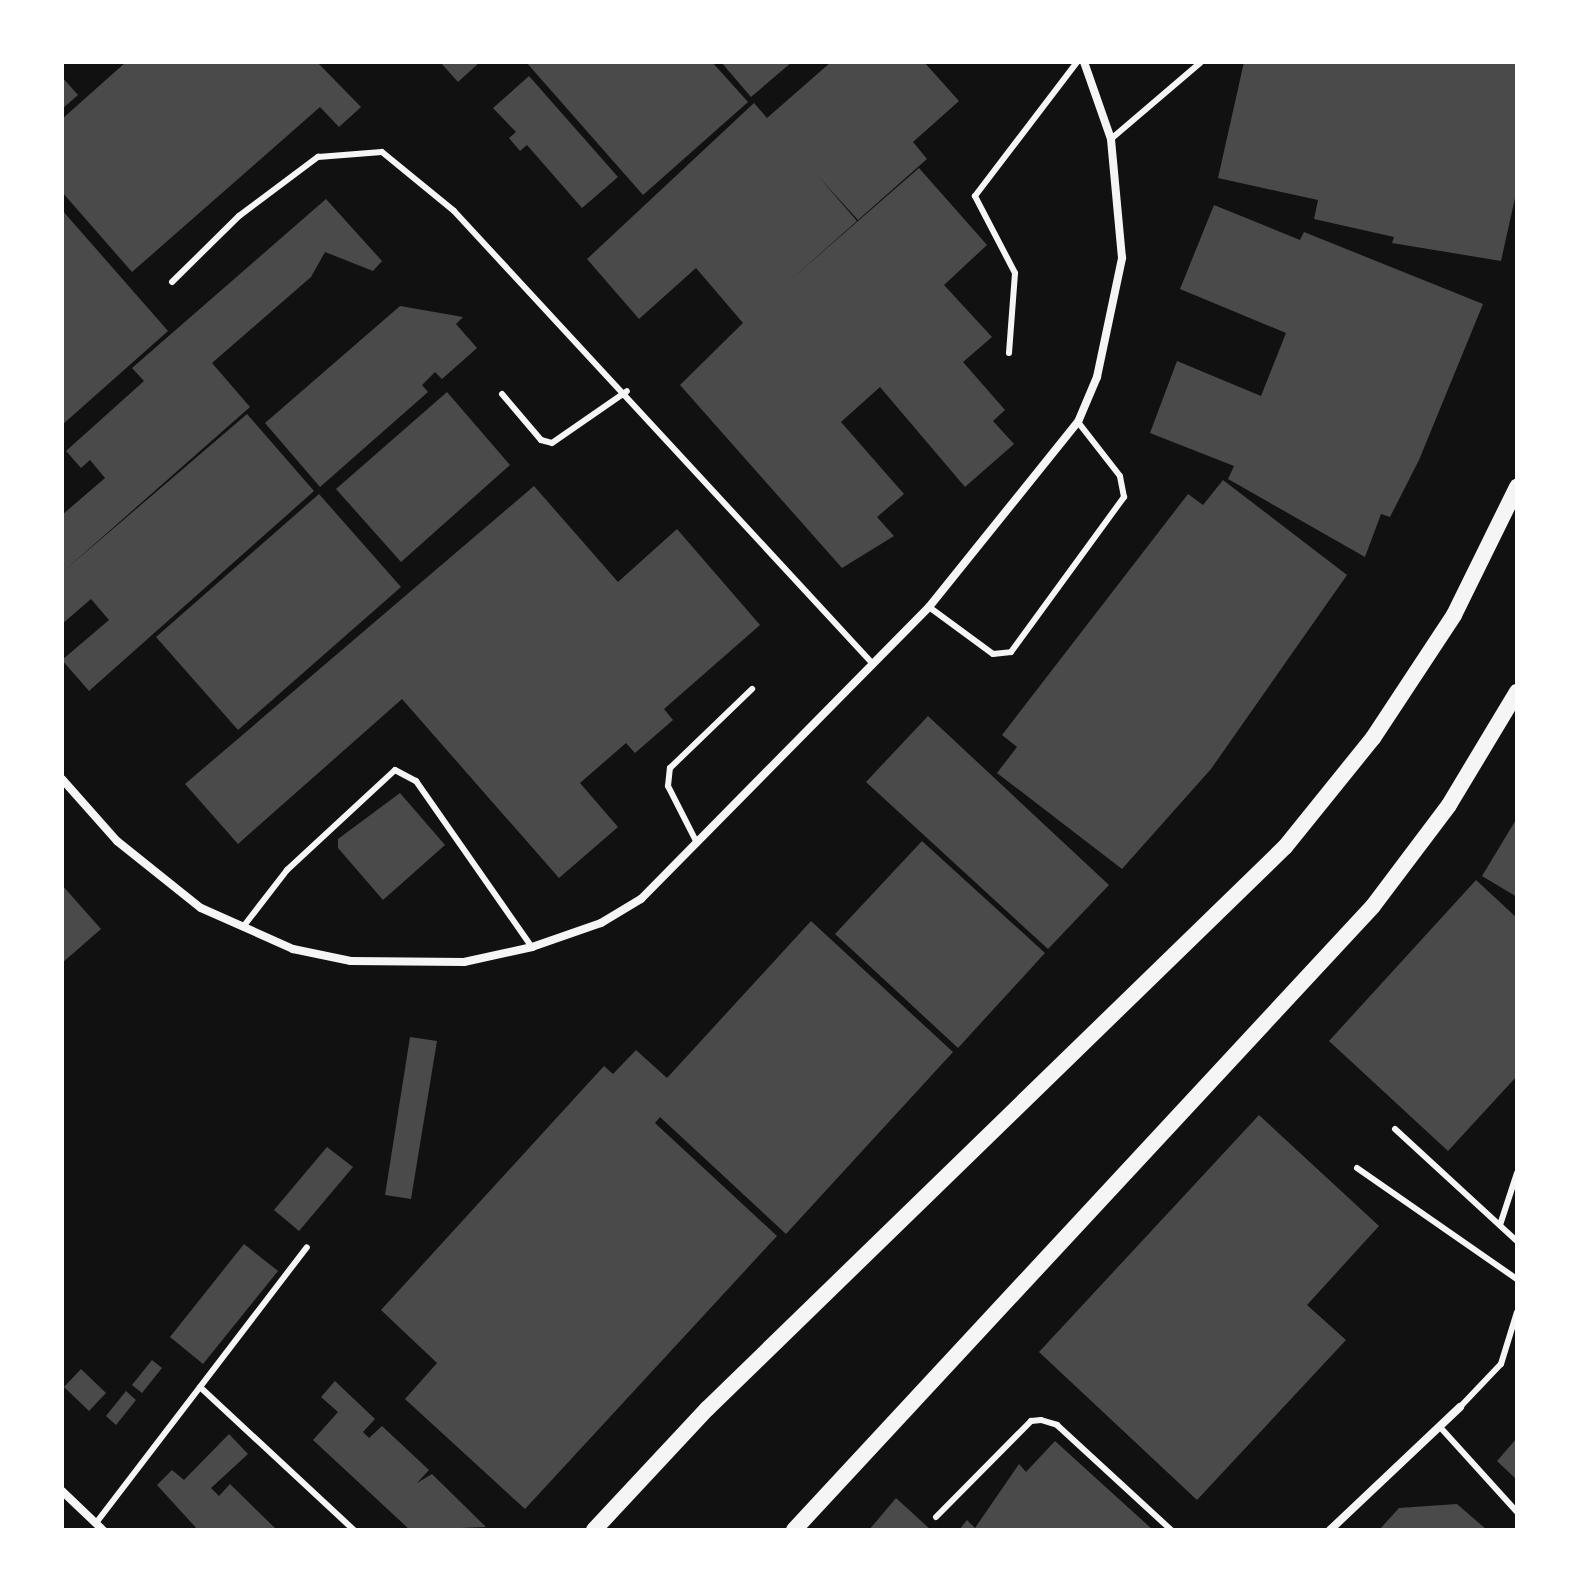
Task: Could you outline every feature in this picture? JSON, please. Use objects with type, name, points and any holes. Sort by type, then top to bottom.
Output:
[{"type":"main road","points":[[594,1530],[707,1409],[1285,847],[1373,738],[1454,615],[1517,487]]},
{"type":"main road","points":[[794,1530],[1373,906],[1449,805],[1517,692]]},
{"type":"street","points":[[62,779],[154,874],[241,929],[308,952],[410,965],[532,947],[601,923],[698,847],[929,607],[1078,422],[1109,333],[1122,258],[1111,139],[1084,62]]},
{"type":"street","points":[[1330,1530],[1460,1407]]},
{"type":"street","points":[[62,1491],[100,1527]]},
{"type":"lane","points":[[1009,353],[1015,273],[975,196],[1077,62]]},
{"type":"lane","points":[[1111,139],[1201,62]]},
{"type":"lane","points":[[172,282],[239,216],[336,151],[382,152],[454,211],[627,391],[873,664]]},
{"type":"lane","points":[[502,394],[541,440],[552,443],[627,391]]},
{"type":"lane","points":[[929,607],[993,654],[1011,652],[1124,497],[1120,476],[1078,422]]},
{"type":"lane","points":[[698,847],[668,786],[670,768],[752,689]]},
{"type":"lane","points":[[241,929],[287,870],[395,770],[416,781],[532,947]]},
{"type":"lane","points":[[1395,1129],[1517,1241]]},
{"type":"lane","points":[[1357,1168],[1517,1279]]},
{"type":"lane","points":[[1500,1225],[1517,1173]]},
{"type":"lane","points":[[100,1527],[200,1387],[307,1247]]},
{"type":"lane","points":[[1460,1407],[1501,1364],[1517,1312]]},
{"type":"lane","points":[[200,1387],[354,1530]]},
{"type":"lane","points":[[936,1517],[1031,1421],[1041,1420],[1057,1425],[1171,1530]]},
{"type":"lane","points":[[1440,1427],[1517,1512]]},
{"type":"building","points":[[126,62],[317,62],[361,107],[339,127],[320,107],[132,272],[62,192],[62,119]]},
{"type":"building","points":[[440,62],[480,62],[458,82]]},
{"type":"building","points":[[526,62],[712,62],[748,102],[643,195]]},
{"type":"building","points":[[721,62],[792,62],[751,97]]},
{"type":"building","points":[[831,62],[924,62],[959,101],[913,142],[927,159],[858,220],[818,176],[857,221],[788,282],[919,168],[987,245],[944,285],[992,337],[963,362],[1005,410],[993,421],[1014,444],[965,487],[880,387],[841,422],[904,494],[877,517],[894,536],[842,568],[680,385],[743,323],[696,268],[639,319],[587,259],[754,103],[767,118]]},
{"type":"building","points":[[1244,62],[1517,62],[1517,189],[1501,261],[1392,243],[1394,237],[1314,219],[1318,200],[1218,178]]},
{"type":"building","points":[[529,76],[618,177],[582,208],[527,145],[520,151],[509,138],[516,132],[493,108]]},
{"type":"building","points":[[62,77],[78,95],[62,109]]},
{"type":"building","points":[[326,199],[382,261],[373,271],[325,252],[311,277],[212,363],[250,407],[65,570],[247,414],[314,491],[89,691],[62,660],[109,620],[91,599],[62,624],[62,515],[105,478],[90,460],[81,468],[66,451],[144,381],[132,368]]},
{"type":"building","points":[[1214,205],[1300,240],[1304,232],[1483,304],[1419,460],[1390,517],[1381,514],[1365,557],[1228,479],[1234,466],[1150,433],[1177,361],[1261,396],[1286,333],[1180,289]]},
{"type":"building","points":[[62,210],[168,331],[62,425]]},
{"type":"building","points":[[400,306],[463,317],[456,324],[477,348],[442,379],[435,372],[422,385],[428,392],[320,487],[265,423]]},
{"type":"building","points":[[447,392],[510,465],[401,562],[336,489]]},
{"type":"building","points":[[1223,480],[1347,575],[1211,769],[1122,869],[997,773],[1017,747],[1002,735],[1188,494],[1203,505]]},
{"type":"building","points":[[534,486],[618,582],[677,529],[760,625],[664,709],[673,720],[635,753],[626,743],[580,783],[618,827],[559,878],[402,699],[238,844],[185,784]]},
{"type":"building","points":[[319,494],[401,587],[238,730],[156,637]]},
{"type":"building","points":[[928,716],[1109,885],[1048,949],[866,782]]},
{"type":"building","points":[[400,793],[445,845],[383,900],[338,848],[338,839]]},
{"type":"building","points":[[1517,818],[1517,897],[1482,876]]},
{"type":"building","points":[[922,841],[1045,953],[958,1048],[835,934]]},
{"type":"building","points":[[1476,880],[1517,918],[1517,1076],[1448,1151],[1329,1041]]},
{"type":"building","points":[[62,885],[101,929],[62,963]]},
{"type":"building","points":[[811,921],[953,1052],[786,1234],[660,1117],[655,1123],[777,1236],[525,1509],[405,1399],[437,1363],[381,1310],[604,1066],[613,1074],[636,1050],[667,1078]]},
{"type":"building","points":[[410,1037],[437,1041],[411,1199],[385,1195]]},
{"type":"building","points":[[1259,1115],[1379,1226],[1307,1305],[1346,1340],[1197,1500],[1039,1352]]},
{"type":"building","points":[[327,1147],[353,1167],[299,1231],[274,1210]]},
{"type":"building","points":[[244,1244],[278,1271],[203,1364],[170,1337]]},
{"type":"building","points":[[152,1360],[162,1368],[142,1393],[132,1385]]},
{"type":"building","points":[[81,1369],[106,1393],[89,1411],[64,1387]]},
{"type":"building","points":[[335,1381],[375,1419],[363,1432],[369,1438],[382,1426],[429,1470],[417,1483],[432,1474],[486,1527],[410,1530],[313,1440],[338,1412],[321,1397]]},
{"type":"building","points":[[126,1391],[136,1400],[116,1425],[106,1416]]},
{"type":"building","points":[[229,1434],[248,1454],[211,1488],[219,1496],[230,1484],[277,1530],[198,1530],[157,1485],[172,1470],[184,1480]]},
{"type":"building","points":[[1517,1438],[1517,1480],[1497,1461]]},
{"type":"building","points":[[1055,1441],[1153,1530],[959,1530],[967,1520],[975,1528],[1019,1464],[1026,1472]]},
{"type":"building","points":[[896,1498],[931,1530],[869,1530]]},
{"type":"building","points":[[1457,1504],[1487,1530],[1379,1530],[1399,1508]]}]
